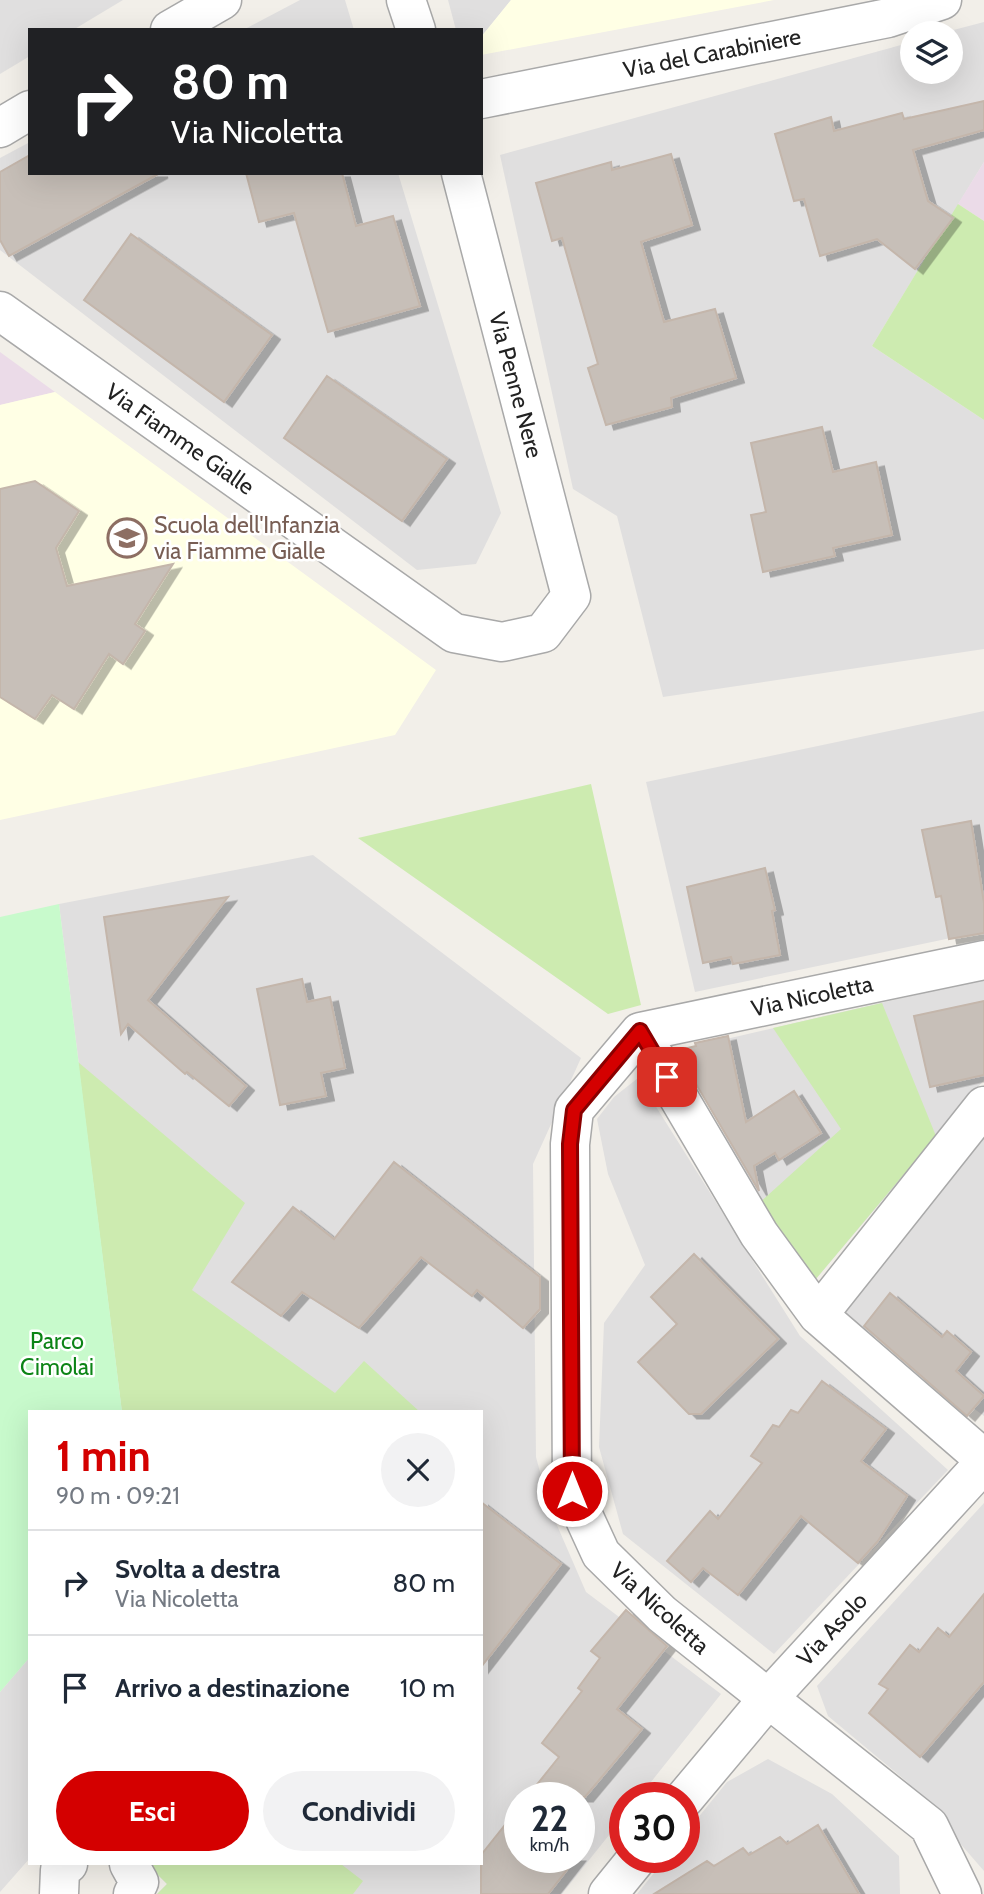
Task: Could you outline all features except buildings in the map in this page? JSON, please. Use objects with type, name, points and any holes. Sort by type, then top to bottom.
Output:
[{"type":"street","points":[[173,28],[222,0]]},
{"type":"street","points":[[406,0],[415,28]]},
{"type":"street","name":"Via del Carabiniere","points":[[483,99],[888,18],[942,0]]},
{"type":"street","points":[[0,128],[28,111]]},
{"type":"street","name":"Via Penne Nere","points":[[462,175],[571,596]]},
{"type":"street","name":"Via Fiamme Gialle","points":[[0,311],[454,633],[502,642],[543,633],[571,596]]},
{"type":"street","name":"Via Nicoletta","points":[[962,1894],[929,1826],[662,1614],[601,1554],[572,1491],[570,1144],[574,1110],[640,1031],[984,961]]},
{"type":"street","points":[[640,1031],[759,1234],[818,1315],[984,1461]]},
{"type":"street","points":[[818,1315],[984,1106]]},
{"type":"street","name":"Via Asolo","points":[[699,1782],[767,1700],[984,1461]]},
{"type":"street","points":[[59,1894],[60,1870],[67,1865]]},
{"type":"street","points":[[130,1865],[139,1882],[134,1894]]},
{"type":"street","points":[[608,1894],[625,1873]]},
{"type":"shaded area","points":[[0,0],[123,0],[76,28],[28,28],[28,57],[0,74]]},
{"type":"shaded area","points":[[300,0],[345,0],[353,28],[247,28]]},
{"type":"shaded area","points":[[448,0],[511,0],[483,35],[483,28],[455,28]]},
{"type":"shaded area","points":[[511,0],[774,0],[483,55],[483,35]]},
{"type":"shaded area","points":[[984,22],[984,162],[872,346],[984,420],[984,649],[663,697],[617,516],[573,489],[500,155],[900,45],[900,84],[963,84],[963,28]]},
{"type":"shaded area","points":[[28,143],[28,175],[399,175],[501,513],[476,564],[417,570],[0,250],[0,158]]},
{"type":"shaded area","points":[[984,162],[984,221],[958,204]]},
{"type":"shaded area","points":[[0,352],[55,392],[0,405]]},
{"type":"shaded area","name":"Scuola dell'Infanzia via Fiamme Gialle","points":[[55,392],[436,670],[395,735],[0,820],[0,405]]},
{"type":"shaded area","points":[[984,711],[984,931],[695,992],[646,782]]},
{"type":"shaded area","points":[[313,855],[581,1058],[533,1164],[536,1457],[550,1509],[586,1592],[721,1694],[651,1782],[609,1782],[609,1835],[595,1853],[595,1782],[504,1782],[504,1873],[579,1873],[562,1894],[157,1894],[167,1884],[148,1865],[483,1865],[483,1410],[122,1410],[59,904]]},
{"type":"shaded area","points":[[984,979],[984,1080],[815,1280],[768,1225],[683,1049]]},
{"type":"shaded area","points":[[638,1078],[800,1336],[948,1470],[774,1654],[623,1534],[599,1447],[604,1323],[645,1265],[608,1174],[597,1119],[614,1097]]},
{"type":"shaded area","points":[[984,1137],[984,1416],[842,1313]]},
{"type":"shaded area","points":[[984,1503],[984,1871],[906,1781],[828,1716],[817,1686]]},
{"type":"shaded area","points":[[28,1659],[28,1860],[0,1892],[0,1692]]},
{"type":"shaded area","points":[[768,1759],[832,1794],[899,1856],[900,1894],[637,1894],[654,1873],[700,1873],[700,1815],[727,1782]]},
{"type":"green space","points":[[958,204],[984,221],[984,420],[872,346]]},
{"type":"green space","points":[[591,784],[641,1005],[608,1014],[358,838]]},
{"type":"green space","name":"Parco Cimolai","points":[[59,904],[122,1410],[28,1410],[28,1659],[0,1692],[0,917]]},
{"type":"green space","points":[[882,1003],[936,1136],[815,1280],[758,1204],[841,1129],[773,1028]]},
{"type":"green space","points":[[78,1062],[245,1203],[192,1290],[335,1393],[364,1361],[418,1410],[122,1410]]},
{"type":"green space","points":[[148,1865],[342,1865],[363,1881],[353,1894],[157,1894],[167,1884]]},
{"type":"place","name":"Scuola dell'Infanzia via Fiamme Gialle","points":[[127,538]]},
{"type":"route","points":[[572,1491],[570,1144],[574,1110],[640,1031],[667,1077]]}]
